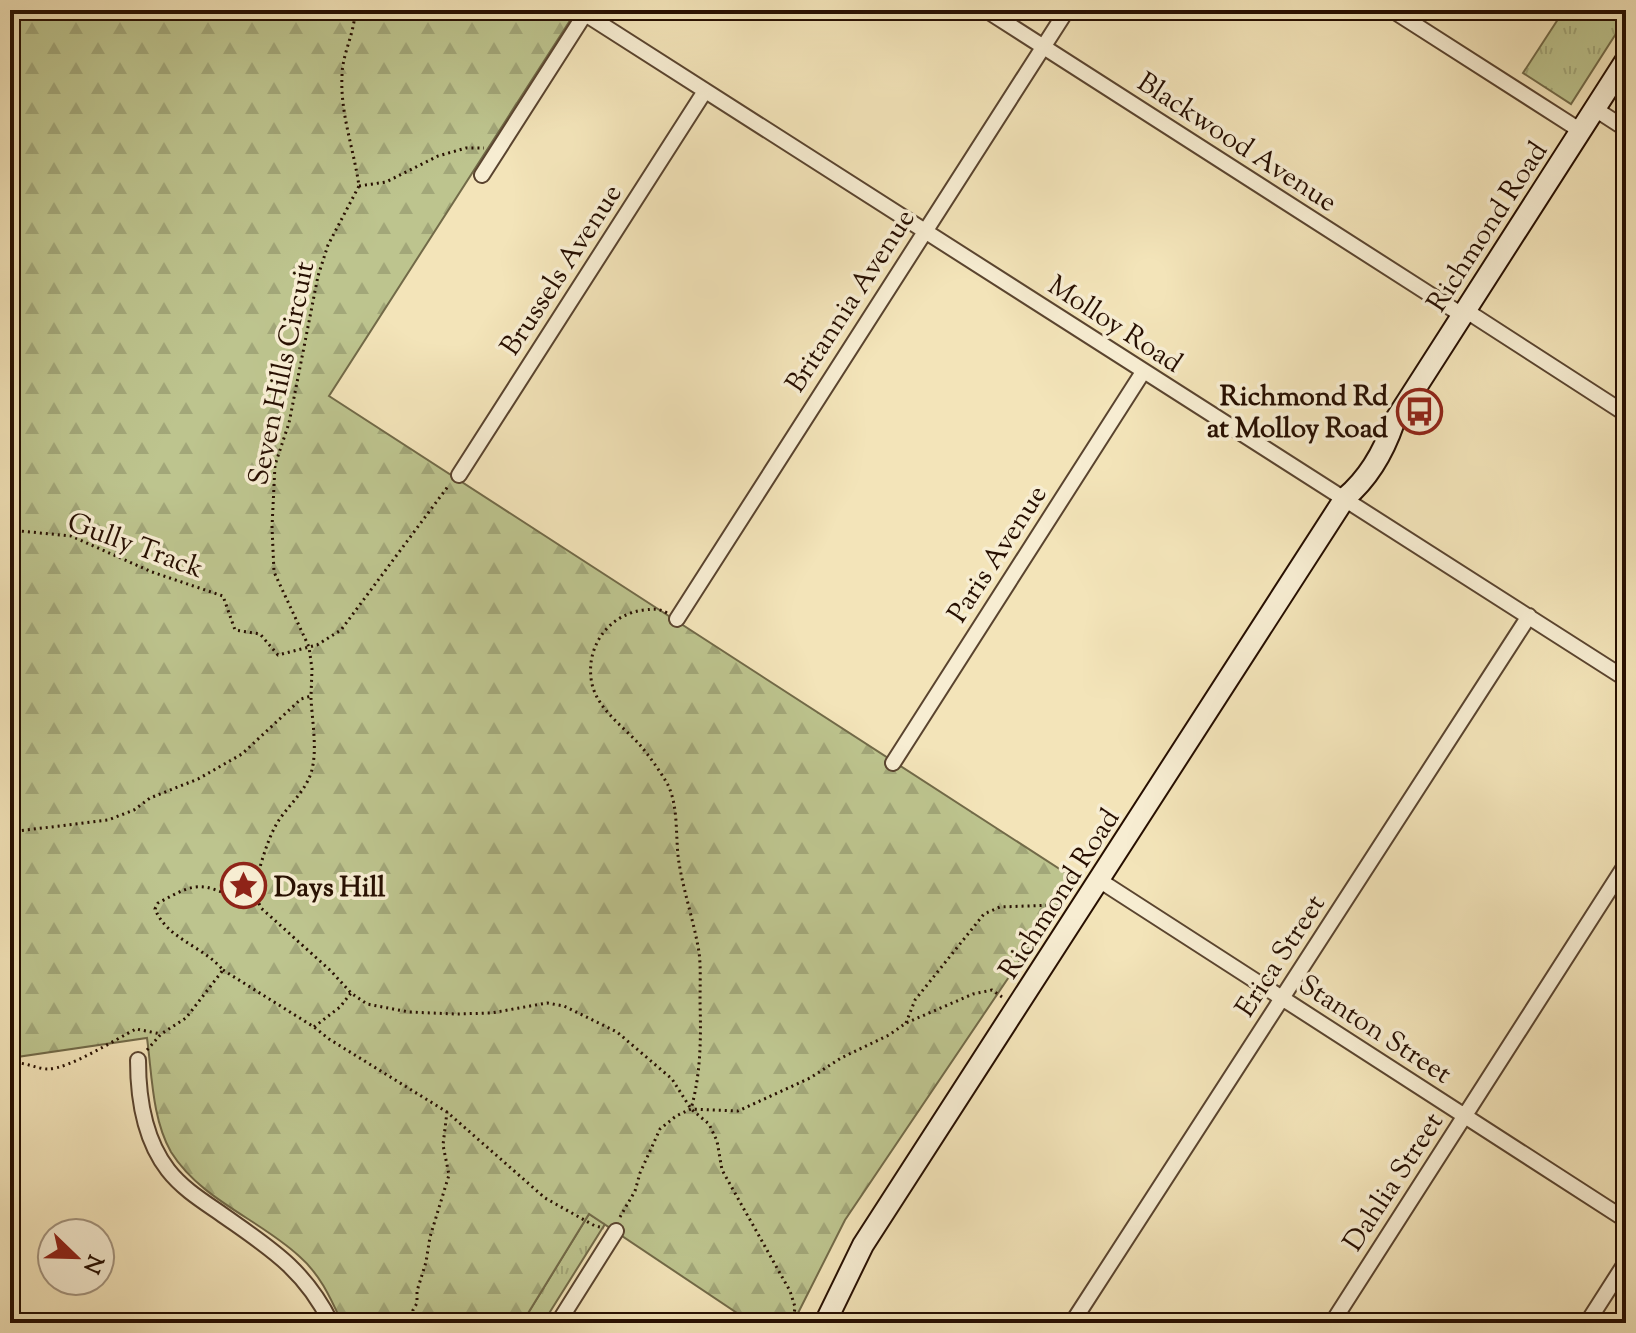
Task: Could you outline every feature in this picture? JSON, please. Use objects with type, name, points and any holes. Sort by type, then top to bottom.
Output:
[{"type":"main road","name":"Richmond Road","points":[[825,1323],[863,1245],[1345,498],[1350,478],[1362,459],[1375,440],[1394,422],[1626,60]]},
{"type":"street","name":"Blackwood Avenue","points":[[986,10],[1626,414]]},
{"type":"street","name":"Britannia Avenue","points":[[677,619],[1067,10]]},
{"type":"street","points":[[1392,10],[1581,131]]},
{"type":"street","points":[[482,175],[582,12]]},
{"type":"street","name":"Molloy Road","points":[[582,12],[1626,679]]},
{"type":"street","name":"Brussels Avenue","points":[[459,475],[705,91]]},
{"type":"street","points":[[1595,109],[1626,129]]},
{"type":"street","name":"Paris Avenue","points":[[893,763],[1143,372]]},
{"type":"street","name":"Erica Street","points":[[1072,1323],[1529,616]]},
{"type":"street","name":"Dahlia Street","points":[[1332,1323],[1626,864]]},
{"type":"street","name":"Stanton Street","points":[[1099,880],[1626,1220]]},
{"type":"street","points":[[138,1060],[142,1109],[153,1143],[167,1169],[188,1191],[284,1259],[310,1287],[331,1323]]},
{"type":"street","points":[[558,1323],[616,1231]]},
{"type":"street","points":[[1587,1323],[1626,1262]]},
{"type":"path","points":[[355,10],[355,24],[342,73],[343,107],[359,186],[386,182],[438,156],[466,148],[500,147]]},
{"type":"path","name":"Seven Hills Circuit","points":[[253,890],[276,824],[298,797],[311,772],[313,749],[309,647],[274,572],[272,527],[275,465],[289,423],[318,276],[328,245],[359,186]]},
{"type":"path","points":[[309,647],[329,640],[341,630],[459,475]]},
{"type":"path","name":"Gully Track","points":[[10,530],[71,536],[152,572],[223,596],[235,630],[260,634],[278,655],[309,647]]},
{"type":"path","points":[[677,619],[658,608],[629,612],[610,624],[597,640],[590,660],[591,682],[601,705],[640,745],[660,771],[675,807],[682,881],[699,953],[701,1059],[691,1109]]},
{"type":"path","points":[[10,832],[108,820],[134,810],[150,798],[198,779],[242,754],[301,699],[311,696]]},
{"type":"path","points":[[793,1323],[795,1307],[790,1291],[722,1170],[717,1141],[709,1124],[691,1109],[672,1079],[617,1032],[564,1006],[547,1003],[491,1013],[409,1012],[367,1004],[351,993],[261,908],[253,890],[242,896],[224,895],[211,888],[197,887],[158,903],[155,909],[158,917],[174,933],[206,953],[223,970],[447,1112],[545,1198],[595,1226],[616,1231],[622,1211],[635,1191],[660,1129],[676,1116],[691,1109],[738,1111],[810,1078],[906,1023],[973,994],[992,990],[1002,997]]},
{"type":"path","points":[[906,1023],[915,1000],[984,914],[1000,907],[1053,905],[1060,909]]},
{"type":"path","points":[[138,1060],[161,1034],[186,1018],[223,970]]},
{"type":"path","points":[[314,1027],[340,1007],[351,993]]},
{"type":"path","points":[[10,1064],[16,1062],[49,1070],[79,1059],[136,1029],[161,1034]]},
{"type":"path","points":[[413,1323],[413,1310],[430,1237],[449,1175],[443,1145],[447,1112]]},
{"type":"green space","points":[[10,10],[557,10],[571,19],[329,396],[1075,879],[845,1220],[793,1323],[752,1323],[589,1214],[522,1323],[342,1323],[324,1287],[306,1263],[198,1183],[171,1152],[156,1111],[147,1038],[10,1058]]},
{"type":"green space","points":[[1564,10],[1626,10],[1626,18],[1571,104],[1523,73]]},
{"type":"green space","points":[[589,1214],[605,1224],[543,1323],[522,1323]]},
{"type":"place","name":"Richmond Rd at Molloy Road","points":[[1419,411]]},
{"type":"place","name":"Days Hill","points":[[243,886]]}]
